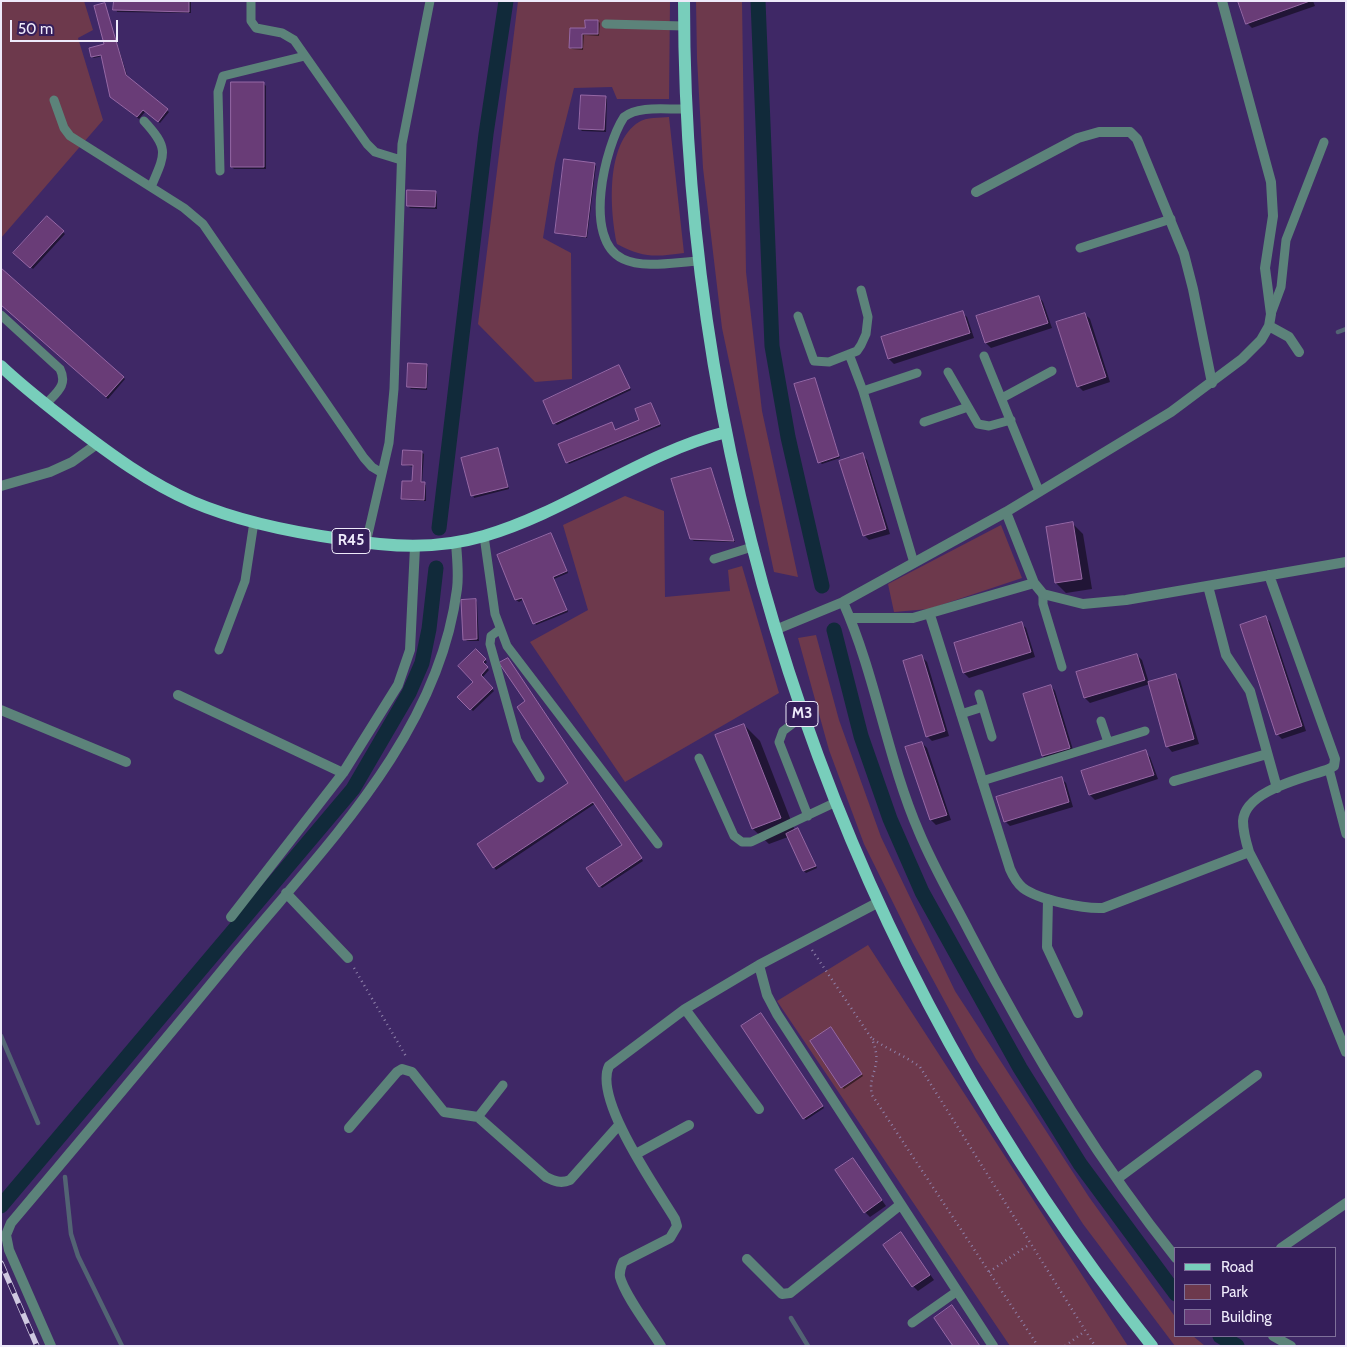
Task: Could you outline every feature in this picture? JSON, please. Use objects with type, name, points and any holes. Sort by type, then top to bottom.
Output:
[{"type":"main road","name":"M3","points":[[684,1],[686,109],[699,261],[726,432],[752,547],[775,630],[803,716],[834,803],[878,903],[935,1016],[1009,1143],[1076,1247],[1152,1346]]},
{"type":"main road","name":"R45","points":[[1,366],[97,444],[130,468],[166,488],[228,515],[313,535],[366,543],[415,547],[456,543],[484,536],[543,513],[684,444],[726,432]]},
{"type":"street","points":[[775,630],[802,621],[843,602],[1006,512],[1171,412],[1212,383],[1261,340],[1269,326],[1271,314],[1266,268],[1273,216],[1271,182],[1222,1]]},
{"type":"street","points":[[976,192],[1078,138],[1099,132],[1130,132],[1137,140],[1171,219],[1193,289],[1212,383]]},
{"type":"street","points":[[1269,326],[1289,337],[1300,352]]},
{"type":"street","points":[[1,486],[50,472],[72,462],[97,444]]},
{"type":"street","points":[[1006,512],[1034,583],[1043,594],[1083,604],[1126,600],[1346,562]]},
{"type":"street","points":[[50,1346],[8,1250],[6,1235],[11,1223],[369,792],[400,744],[420,707],[439,661],[453,612],[457,586],[456,543]]},
{"type":"street","points":[[230,917],[343,773],[398,685],[404,670],[412,631],[415,547]]},
{"type":"street","points":[[1269,575],[1334,751],[1334,766],[1258,797],[1245,811],[1243,821],[1249,852],[1323,994],[1346,1052]]},
{"type":"street","points":[[850,618],[894,620],[930,615],[1034,583]]},
{"type":"street","points":[[1208,586],[1226,655],[1250,691],[1277,788]]},
{"type":"street","points":[[843,602],[850,618],[919,832],[1004,1000],[1063,1100],[1117,1179],[1174,1255]]},
{"type":"street","points":[[930,615],[1014,879],[1024,889],[1048,899],[1092,909],[1103,908],[1249,852]]},
{"type":"street","points":[[178,694],[343,773]]},
{"type":"street","points":[[1,710],[126,762]]},
{"type":"street","points":[[1174,781],[1267,754]]},
{"type":"street","points":[[286,893],[348,958]]},
{"type":"street","points":[[1048,899],[1047,947],[1078,1013]]},
{"type":"street","points":[[661,1346],[620,1276],[623,1262],[670,1238],[675,1233],[676,1219],[619,1125],[606,1083],[606,1073],[609,1066],[685,1009],[759,965],[878,903]]},
{"type":"street","points":[[759,965],[767,995],[777,1014],[956,1292],[993,1346]]},
{"type":"street","points":[[685,1009],[759,1109]]},
{"type":"street","points":[[348,1128],[397,1072],[408,1069],[444,1112],[478,1118],[546,1177],[564,1182],[570,1180],[619,1125]]},
{"type":"street","points":[[1117,1179],[1257,1075]]},
{"type":"street","points":[[636,1154],[689,1125]]},
{"type":"street","points":[[1282,1247],[1346,1203]]},
{"type":"street","points":[[747,1259],[775,1289],[782,1294],[790,1294],[900,1205]]},
{"type":"street","points":[[1275,1337],[1291,1346]]},
{"type":"lane","points":[[251,1],[251,21],[256,28],[282,33],[294,40],[367,144],[375,152],[401,160]]},
{"type":"lane","points":[[366,543],[389,443],[394,389],[401,160],[408,107],[430,1]]},
{"type":"lane","points":[[606,24],[684,26]]},
{"type":"lane","points":[[220,171],[218,92],[223,76],[305,56]]},
{"type":"lane","points":[[54,100],[64,128],[70,136],[184,208],[202,224],[364,458],[372,467],[382,473]]},
{"type":"lane","points":[[686,109],[638,111],[624,117],[603,168],[601,210],[603,234],[610,248],[620,259],[634,264],[699,261]]},
{"type":"lane","points":[[144,121],[159,136],[164,149],[162,161],[151,187]]},
{"type":"lane","points":[[1271,314],[1278,300],[1281,287],[1286,240],[1324,142]]},
{"type":"lane","points":[[1080,248],[1171,219]]},
{"type":"lane","points":[[798,316],[814,360],[829,362],[857,351],[866,334],[868,317],[861,290]]},
{"type":"lane","points":[[1,315],[60,369],[64,377],[63,385],[46,404]]},
{"type":"lane","points":[[849,354],[863,391],[914,563]]},
{"type":"lane","points":[[984,356],[1039,492]]},
{"type":"lane","points":[[1002,398],[1052,371]]},
{"type":"lane","points":[[863,391],[917,372]]},
{"type":"lane","points":[[948,372],[978,424],[982,426],[1011,420]]},
{"type":"lane","points":[[924,422],[968,407]]},
{"type":"lane","points":[[219,650],[245,581],[254,522]]},
{"type":"lane","points":[[484,536],[499,630],[506,646],[658,844]]},
{"type":"lane","points":[[714,559],[752,547]]},
{"type":"lane","points":[[1043,594],[1043,604],[1062,668]]},
{"type":"lane","points":[[499,630],[491,636],[492,654],[517,740],[540,778]]},
{"type":"lane","points":[[979,694],[992,736]]},
{"type":"lane","points":[[961,714],[983,707]]},
{"type":"lane","points":[[803,716],[783,732],[779,742],[808,816]]},
{"type":"lane","points":[[1101,721],[1108,742]]},
{"type":"lane","points":[[982,781],[1145,731]]},
{"type":"lane","points":[[699,758],[734,836],[742,842],[751,842],[834,803]]},
{"type":"lane","points":[[1329,769],[1346,834]]},
{"type":"lane","points":[[478,1118],[503,1085]]},
{"type":"lane","points":[[912,1323],[956,1292]]},
{"type":"path","points":[[806,940],[872,1039],[877,1051],[878,1062],[870,1088],[872,1095],[1038,1346]]},
{"type":"path","points":[[348,958],[406,1055],[408,1069]]},
{"type":"path","points":[[872,1039],[920,1067],[1095,1346]]},
{"type":"path","points":[[989,1272],[1030,1244]]},
{"type":"path","points":[[1065,1346],[1085,1331]]},
{"type":"green space","points":[[1,1],[84,1],[93,30],[78,38],[103,120],[1,238]]},
{"type":"green space","points":[[518,1],[670,1],[669,99],[617,99],[612,87],[574,88],[555,163],[543,238],[571,253],[572,379],[535,382],[478,324]]},
{"type":"green space","points":[[696,1],[742,1],[746,272],[762,411],[798,577],[774,572],[722,328],[703,168]]},
{"type":"green space","points":[[669,117],[684,253],[657,256],[642,254],[617,244],[612,196],[615,161],[620,145],[628,132],[639,122],[649,118]]},
{"type":"green space","points":[[625,496],[664,511],[665,597],[730,591],[728,570],[742,566],[779,693],[625,782],[530,642],[588,610],[563,525]]},
{"type":"green space","points":[[1001,525],[1022,578],[929,609],[894,612],[888,584]]},
{"type":"green space","points":[[816,635],[839,720],[881,837],[955,991],[1089,1197],[1174,1315],[1174,1337],[1194,1337],[1205,1346],[1175,1346],[1083,1224],[976,1059],[913,943],[864,844],[829,750],[798,638]]},
{"type":"green space","points":[[868,945],[1128,1346],[1010,1346],[777,1001]]},
{"type":"building","points":[[114,1],[189,1],[189,12],[113,10]]},
{"type":"building","points":[[1238,1],[1310,1],[1246,24]]},
{"type":"building","points":[[105,3],[126,75],[168,109],[158,122],[143,110],[137,117],[110,97],[101,55],[91,57],[89,48],[104,44],[94,6]]},
{"type":"building","points":[[585,20],[598,20],[598,34],[582,34],[582,48],[569,48],[570,28],[585,28]]},
{"type":"building","points":[[231,82],[264,82],[264,167],[231,167]]},
{"type":"building","points":[[581,95],[606,96],[604,130],[579,129]]},
{"type":"building","points":[[564,159],[595,163],[586,237],[555,233]]},
{"type":"building","points":[[407,190],[436,191],[435,207],[407,206]]},
{"type":"building","points":[[47,216],[64,231],[30,268],[13,253]]},
{"type":"building","points":[[1,268],[124,377],[106,397],[1,305]]},
{"type":"building","points":[[1039,296],[1048,323],[985,343],[976,316]]},
{"type":"building","points":[[963,311],[970,333],[888,359],[881,337]]},
{"type":"building","points":[[1085,313],[1106,377],[1077,387],[1056,322]]},
{"type":"building","points":[[408,363],[427,364],[426,388],[407,387]]},
{"type":"building","points":[[619,365],[630,388],[553,424],[543,401]]},
{"type":"building","points":[[815,378],[839,456],[818,463],[794,384]]},
{"type":"building","points":[[651,403],[660,424],[566,463],[558,444],[612,422],[615,430],[639,420],[635,409]]},
{"type":"building","points":[[498,448],[508,487],[471,496],[461,458]]},
{"type":"building","points":[[403,450],[422,451],[421,482],[425,482],[424,500],[401,499],[402,481],[412,481],[413,465],[402,465]]},
{"type":"building","points":[[863,453],[886,529],[863,536],[839,461]]},
{"type":"building","points":[[711,468],[734,541],[690,539],[671,479]]},
{"type":"building","points":[[1073,522],[1082,579],[1055,583],[1046,527]]},
{"type":"building","points":[[551,533],[567,571],[553,577],[567,610],[533,624],[522,598],[515,600],[497,555]]},
{"type":"building","points":[[476,599],[477,639],[463,640],[461,600]]},
{"type":"building","points":[[1266,616],[1302,726],[1276,735],[1240,625]]},
{"type":"building","points":[[1022,622],[1031,652],[963,673],[954,643]]},
{"type":"building","points":[[476,649],[486,659],[483,662],[488,667],[481,675],[493,688],[470,710],[457,697],[473,682],[458,666]]},
{"type":"building","points":[[1137,654],[1145,680],[1084,698],[1076,672]]},
{"type":"building","points":[[922,655],[945,731],[926,737],[903,661]]},
{"type":"building","points":[[508,658],[642,858],[599,887],[586,868],[622,845],[593,802],[493,868],[477,844],[568,783],[517,707],[525,701],[499,663]]},
{"type":"building","points":[[1176,674],[1194,739],[1166,747],[1148,682]]},
{"type":"building","points":[[1051,685],[1070,748],[1042,756],[1023,694]]},
{"type":"building","points":[[744,724],[781,818],[752,829],[715,735]]},
{"type":"building","points":[[922,742],[947,815],[930,820],[905,747]]},
{"type":"building","points":[[1146,750],[1154,775],[1089,795],[1081,771]]},
{"type":"building","points":[[1062,777],[1069,802],[1004,822],[996,797]]},
{"type":"building","points":[[798,828],[816,866],[803,871],[786,834]]},
{"type":"building","points":[[761,1013],[823,1106],[803,1119],[741,1026]]},
{"type":"building","points":[[831,1027],[862,1074],[841,1088],[810,1041]]},
{"type":"building","points":[[853,1158],[882,1200],[864,1213],[835,1170]]},
{"type":"building","points":[[901,1232],[930,1275],[912,1287],[883,1245]]},
{"type":"building","points":[[952,1305],[980,1346],[953,1346],[934,1318]]},
{"type":"waterway","points":[[439,528],[486,134],[506,1]]},
{"type":"waterway","points":[[758,1],[772,346],[788,437],[822,586]]},
{"type":"waterway","points":[[1338,332],[1346,329]]},
{"type":"waterway","points":[[1,1206],[353,789],[409,693],[422,663],[429,629],[436,568]]},
{"type":"waterway","points":[[834,630],[861,736],[890,819],[922,892],[1020,1068],[1080,1164],[1174,1291]]},
{"type":"waterway","points":[[1,1036],[38,1123]]},
{"type":"waterway","points":[[65,1177],[71,1234],[78,1256],[122,1346]]},
{"type":"waterway","points":[[791,1318],[808,1346]]},
{"type":"waterway","points":[[1222,1337],[1237,1346]]},
{"type":"railway","points":[[1,1263],[37,1346]]}]
